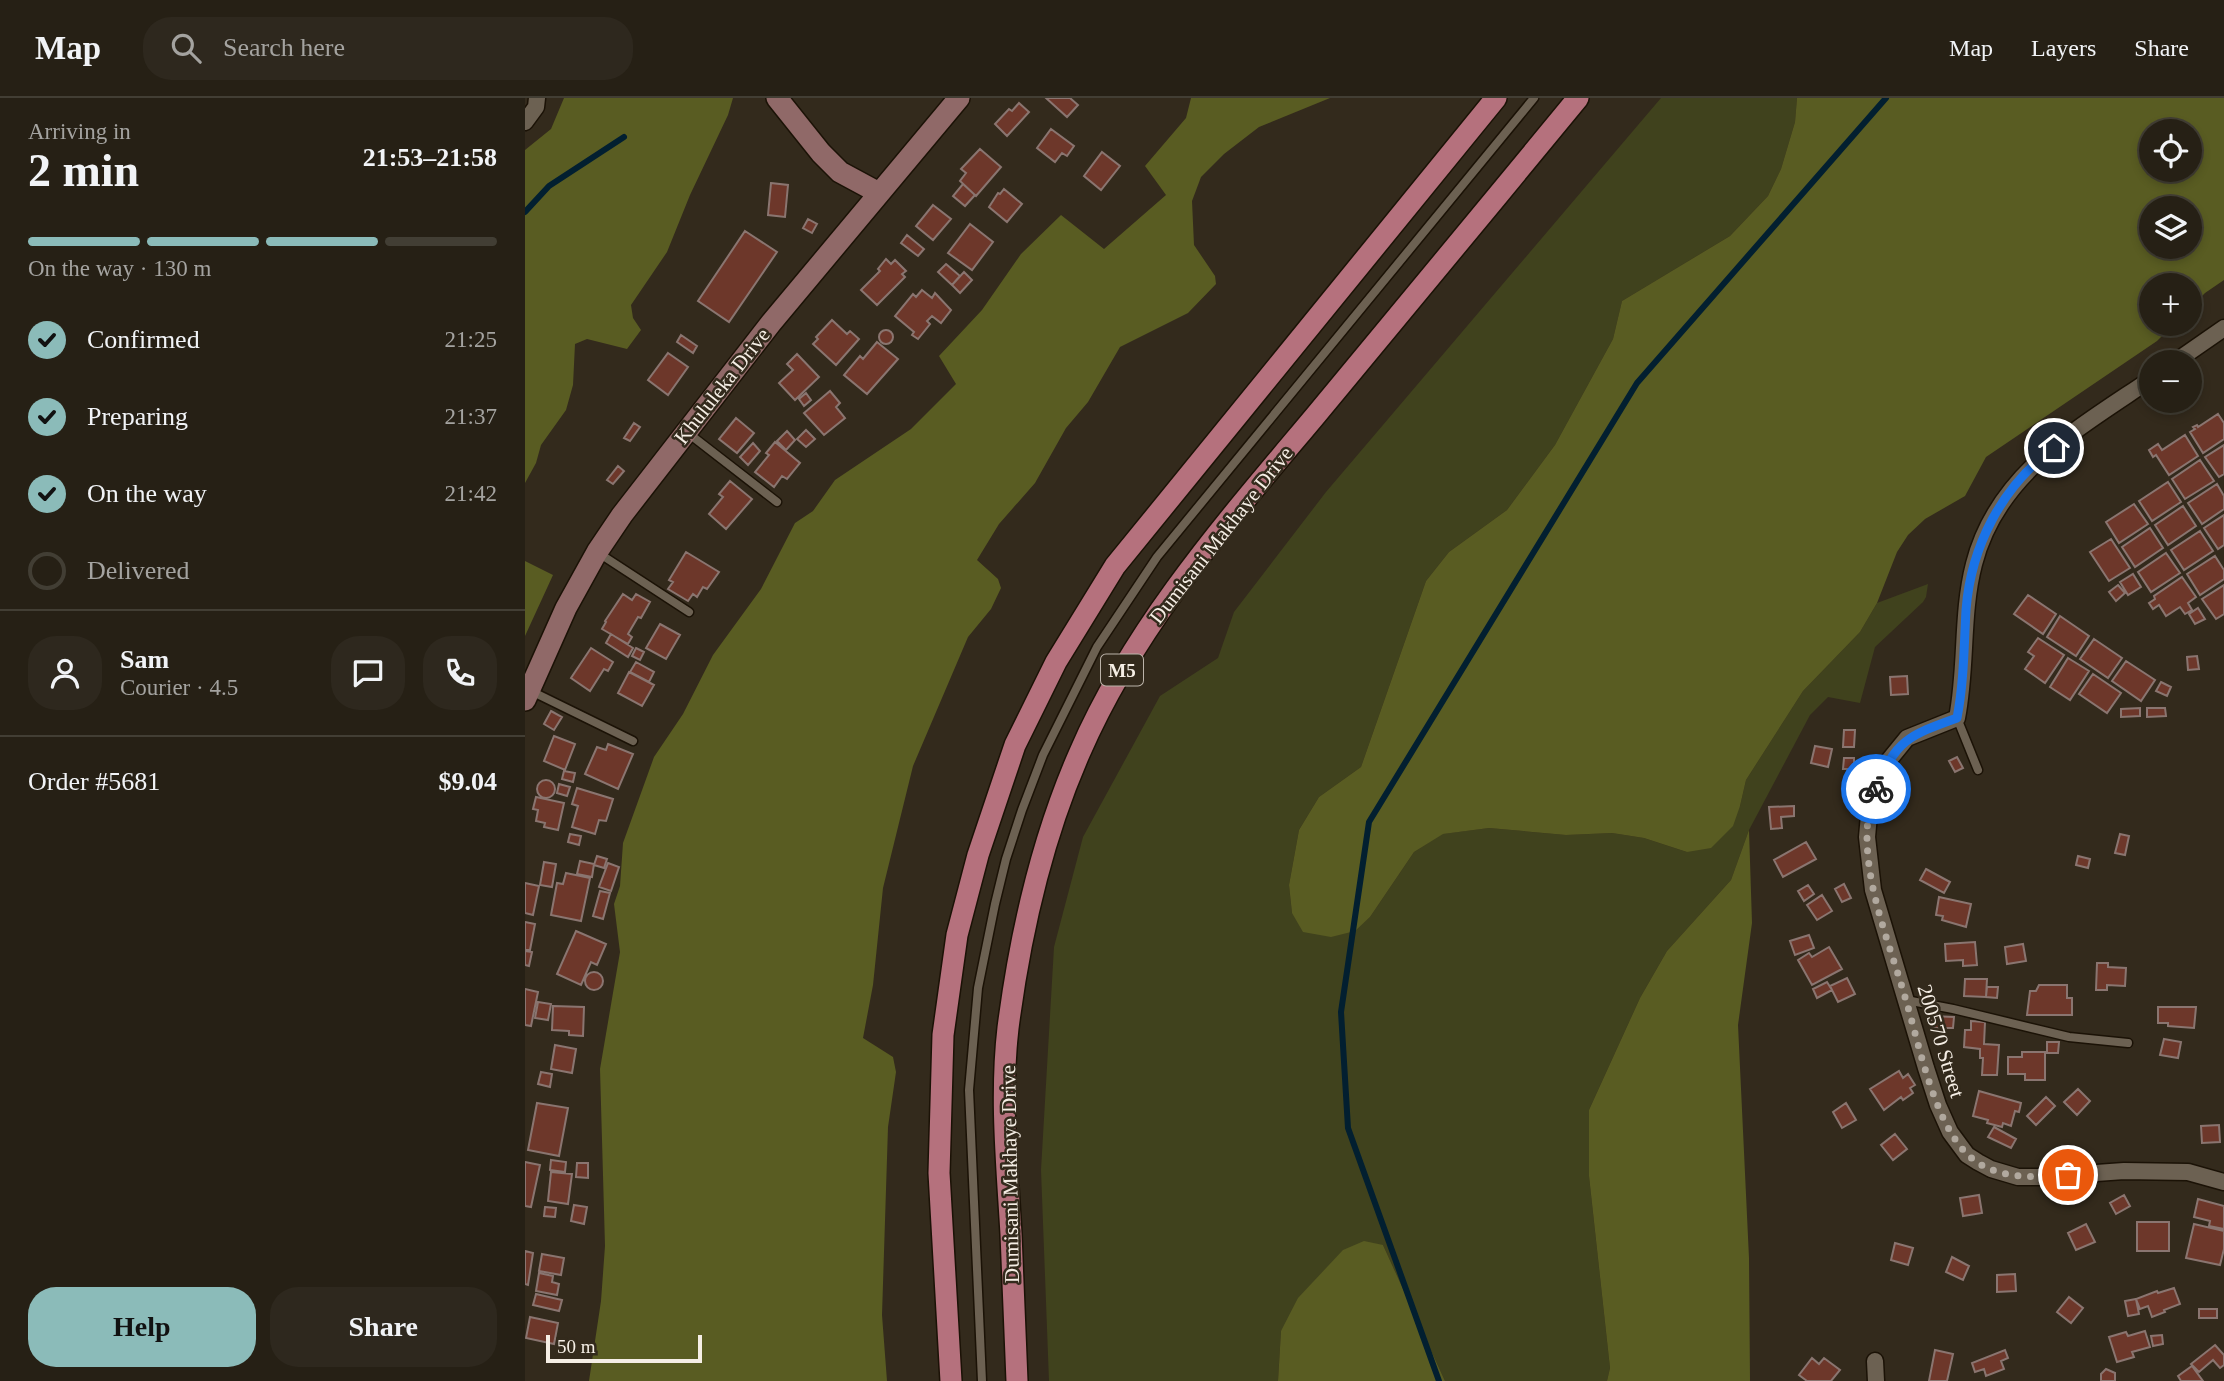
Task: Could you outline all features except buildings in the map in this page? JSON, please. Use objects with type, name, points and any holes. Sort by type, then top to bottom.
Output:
[{"type":"main road","points":[[951,1381],[939,1173],[943,1035],[957,935],[978,855],[1015,745],[1061,653],[1115,566],[1496,98]]},
{"type":"main road","name":"Dumisani Makhaye Drive","points":[[1017,1381],[1005,1133],[1008,1034],[1019,958],[1030,908],[1062,797],[1081,750],[1137,646],[1212,542],[1578,98]]},
{"type":"street","points":[[525,122],[536,107],[537,98]]},
{"type":"street","points":[[777,98],[821,153],[841,172],[879,192]]},
{"type":"street","name":"Khululeka Drive","points":[[527,695],[566,608],[597,552],[637,493],[879,192],[959,98]]},
{"type":"street","points":[[2192,350],[2224,328]]},
{"type":"street","points":[[1957,718],[1962,690],[1966,608],[1974,563],[1993,516],[2009,491],[2037,460],[2139,388]]},
{"type":"street","name":"200570 Street","points":[[1957,718],[1907,738],[1885,765],[1870,804],[1867,837],[1873,890],[1930,1080],[1950,1132],[1967,1155],[1991,1169],[2018,1177],[2124,1171],[2188,1172],[2224,1182]]},
{"type":"street","points":[[1875,1361],[1876,1381]]},
{"type":"lane","points":[[982,1381],[969,1090],[978,988],[1006,859],[1043,755],[1097,647],[1157,557],[1534,98]]},
{"type":"lane","points":[[685,431],[777,502]]},
{"type":"lane","points":[[597,552],[689,612]]},
{"type":"lane","points":[[527,695],[633,741]]},
{"type":"lane","points":[[1957,718],[1978,770]]},
{"type":"lane","points":[[1906,1000],[2069,1037],[2128,1043]]},
{"type":"green space","points":[[564,98],[733,98],[728,115],[690,195],[667,252],[631,305],[633,318],[641,330],[627,349],[587,339],[575,344],[573,385],[566,410],[541,445],[536,463],[525,483],[525,150],[551,129]]},
{"type":"green space","points":[[1191,98],[1330,98],[1259,127],[1224,154],[1201,177],[1192,201],[1194,245],[1215,276],[1216,284],[1188,313],[1120,347],[1088,402],[1066,428],[1035,483],[999,524],[977,560],[998,579],[1001,588],[991,609],[968,637],[913,766],[883,888],[873,985],[863,1038],[893,1057],[896,1072],[888,1127],[882,1315],[887,1381],[589,1381],[601,1301],[605,1246],[600,1069],[620,952],[614,904],[620,886],[623,843],[654,757],[683,714],[713,655],[761,589],[795,523],[813,511],[835,480],[911,429],[956,384],[939,356],[982,310],[1021,254],[1061,215],[1104,249],[1166,195],[1145,166],[1186,118]]},
{"type":"green space","points":[[1661,98],[1797,98],[1795,122],[1781,169],[1768,196],[1730,236],[1622,301],[1613,339],[1555,445],[1507,510],[1449,552],[1426,581],[1361,767],[1319,797],[1299,830],[1289,885],[1292,913],[1355,930],[1370,917],[1414,852],[1442,834],[1489,828],[1566,835],[1612,833],[1644,838],[1687,852],[1740,806],[1746,780],[1803,691],[1860,632],[1877,603],[1928,584],[1923,602],[1875,647],[1860,703],[1828,697],[1810,715],[1749,830],[1731,880],[1667,951],[1640,998],[1589,1110],[1589,1176],[1610,1368],[1607,1381],[1445,1381],[1383,1245],[1281,1331],[1278,1381],[1049,1381],[1041,1170],[1054,947],[1083,837],[1160,696],[1218,658],[1234,612],[1326,492]]},
{"type":"green space","points":[[1797,98],[2224,98],[2224,280],[2202,296],[2202,273],[2139,273],[2139,336],[2162,336],[1986,457],[1965,496],[1925,519],[1908,535],[1897,552],[1877,603],[1860,632],[1803,691],[1746,780],[1733,826],[1711,848],[1687,852],[1644,838],[1612,833],[1566,835],[1489,828],[1443,834],[1414,852],[1370,917],[1355,931],[1331,937],[1303,932],[1292,913],[1289,885],[1299,830],[1319,797],[1361,767],[1426,581],[1449,552],[1507,510],[1555,445],[1613,339],[1622,301],[1730,236],[1768,196],[1781,169],[1795,122]]},
{"type":"green space","points":[[525,561],[553,575],[525,636]]},
{"type":"green space","points":[[1749,830],[1752,923],[1738,1025],[1749,1258],[1750,1381],[1607,1381],[1610,1368],[1589,1176],[1589,1110],[1640,998],[1667,951],[1731,880]]},
{"type":"green space","points":[[1364,1241],[1383,1245],[1445,1381],[1278,1381],[1281,1331],[1298,1298],[1343,1250]]},
{"type":"waterway","points":[[1439,1381],[1348,1128],[1341,1012],[1369,822],[1637,383],[1886,98]]},
{"type":"waterway","points":[[525,212],[549,186],[624,137]]},
{"type":"way so far","points":[[1876,789],[1870,804],[1867,837],[1873,890],[1926,1068],[1950,1132],[1967,1155],[1991,1169],[2018,1177],[2068,1175]]},
{"type":"route","points":[[1876,789],[1885,765],[1907,738],[1957,718],[1962,690],[1966,608],[1974,563],[1993,516],[2009,491],[2037,460],[2054,448]]}]
